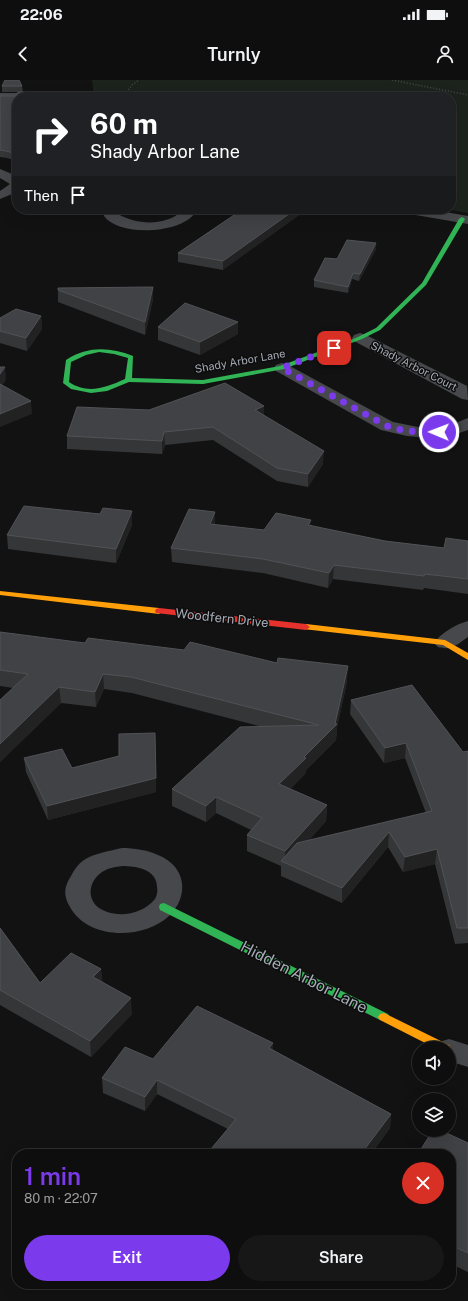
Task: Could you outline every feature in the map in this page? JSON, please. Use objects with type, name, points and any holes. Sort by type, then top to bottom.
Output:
[{"type":"street","points":[[0,97],[12,97]]},
{"type":"street","points":[[0,173],[12,177]]},
{"type":"street","points":[[0,196],[12,190]]},
{"type":"street","points":[[111,214],[111,216],[117,220],[132,225],[152,226],[176,222],[184,218],[187,214]]},
{"type":"street","points":[[434,214],[465,219]]},
{"type":"street","name":"Shady Arbor Lane","points":[[128,380],[131,357],[120,352],[91,350],[77,354],[68,361],[66,383],[73,388],[91,391],[105,390],[128,380],[203,382],[282,368],[360,338],[378,329],[424,284],[465,219]]},
{"type":"street","name":"Shady Arbor Court","points":[[360,338],[468,395]]},
{"type":"street","points":[[282,368],[387,426],[406,431],[450,432],[468,423]]},
{"type":"street","name":"Woodfern Drive","points":[[0,593],[445,643],[468,657]]},
{"type":"street","points":[[445,643],[468,627]]},
{"type":"street","name":"Hidden Arbor Lane","points":[[164,907],[431,1041]]},
{"type":"street","points":[[456,1052],[468,1056]]},
{"type":"path","points":[[127,92],[132,85],[139,80]]},
{"type":"path","points":[[392,80],[453,92]]},
{"type":"path","points":[[456,93],[468,95]]},
{"type":"shaded area","points":[[92,80],[468,80],[468,213],[456,211],[456,92],[93,92]]},
{"type":"building","points":[[5,80],[19,80],[22,86],[2,86]]},
{"type":"building","points":[[0,96],[12,96],[12,153],[0,150]]},
{"type":"building","points":[[236,214],[289,214],[223,261],[178,253]]},
{"type":"building","points":[[347,240],[376,243],[360,274],[353,273],[348,287],[314,280],[325,258],[337,259]]},
{"type":"building","points":[[153,287],[145,322],[58,290],[58,288]]},
{"type":"building","points":[[185,303],[238,322],[200,342],[158,327]]},
{"type":"building","points":[[16,309],[41,316],[26,338],[0,331],[0,318]]},
{"type":"building","points":[[0,367],[5,367],[0,374]]},
{"type":"building","points":[[225,383],[264,406],[255,410],[324,451],[308,474],[277,468],[213,427],[164,432],[162,441],[67,436],[77,407],[149,410]]},
{"type":"building","points":[[0,384],[31,401],[0,414]]},
{"type":"building","points":[[24,506],[100,514],[103,508],[132,511],[116,549],[7,535]]},
{"type":"building","points":[[189,509],[215,512],[210,524],[264,530],[276,513],[311,520],[308,525],[385,541],[444,548],[446,538],[468,541],[468,579],[425,574],[424,576],[334,565],[329,573],[263,559],[171,548]]},
{"type":"building","points":[[0,632],[85,643],[88,638],[184,650],[190,642],[277,663],[278,658],[348,666],[335,724],[337,724],[304,757],[306,758],[279,784],[327,805],[285,851],[247,835],[262,818],[216,797],[206,806],[172,789],[240,727],[319,725],[131,677],[103,674],[95,692],[59,687],[0,744],[0,700],[28,674],[0,670]]},
{"type":"building","points":[[412,685],[463,752],[468,751],[468,928],[457,928],[437,849],[405,857],[389,832],[342,888],[281,861],[297,843],[432,811],[406,743],[385,748],[351,700]]},
{"type":"building","points":[[155,733],[156,778],[47,806],[24,758],[62,749],[72,768],[119,756],[119,734]]},
{"type":"building","points":[[0,928],[40,983],[71,953],[101,969],[93,977],[131,998],[90,1041],[0,990]]},
{"type":"building","points":[[197,1006],[273,1043],[269,1048],[391,1114],[365,1149],[211,1149],[236,1119],[157,1080],[145,1097],[102,1078],[125,1047],[153,1059]]},
{"type":"building","points":[[429,1137],[455,1137],[468,1143],[468,1253],[456,1247],[456,1149],[421,1149]]},
{"type":"traffic: fast","points":[[128,380],[131,357],[123,354],[99,350],[91,351],[76,356],[68,361],[66,383],[73,388],[91,391],[105,390],[128,380],[203,382],[282,368],[360,338],[378,329],[424,284],[462,219]]},
{"type":"traffic: fast","points":[[164,907],[384,1017]]},
{"type":"traffic: slow","points":[[0,593],[159,611]]},
{"type":"traffic: slow","points":[[306,627],[445,643],[468,657]]},
{"type":"traffic: slow","points":[[384,1017],[431,1041]]},
{"type":"traffic: jam","points":[[159,611],[306,627]]},
{"type":"route","points":[[334,348],[282,368],[387,426],[406,431],[439,432]]}]
